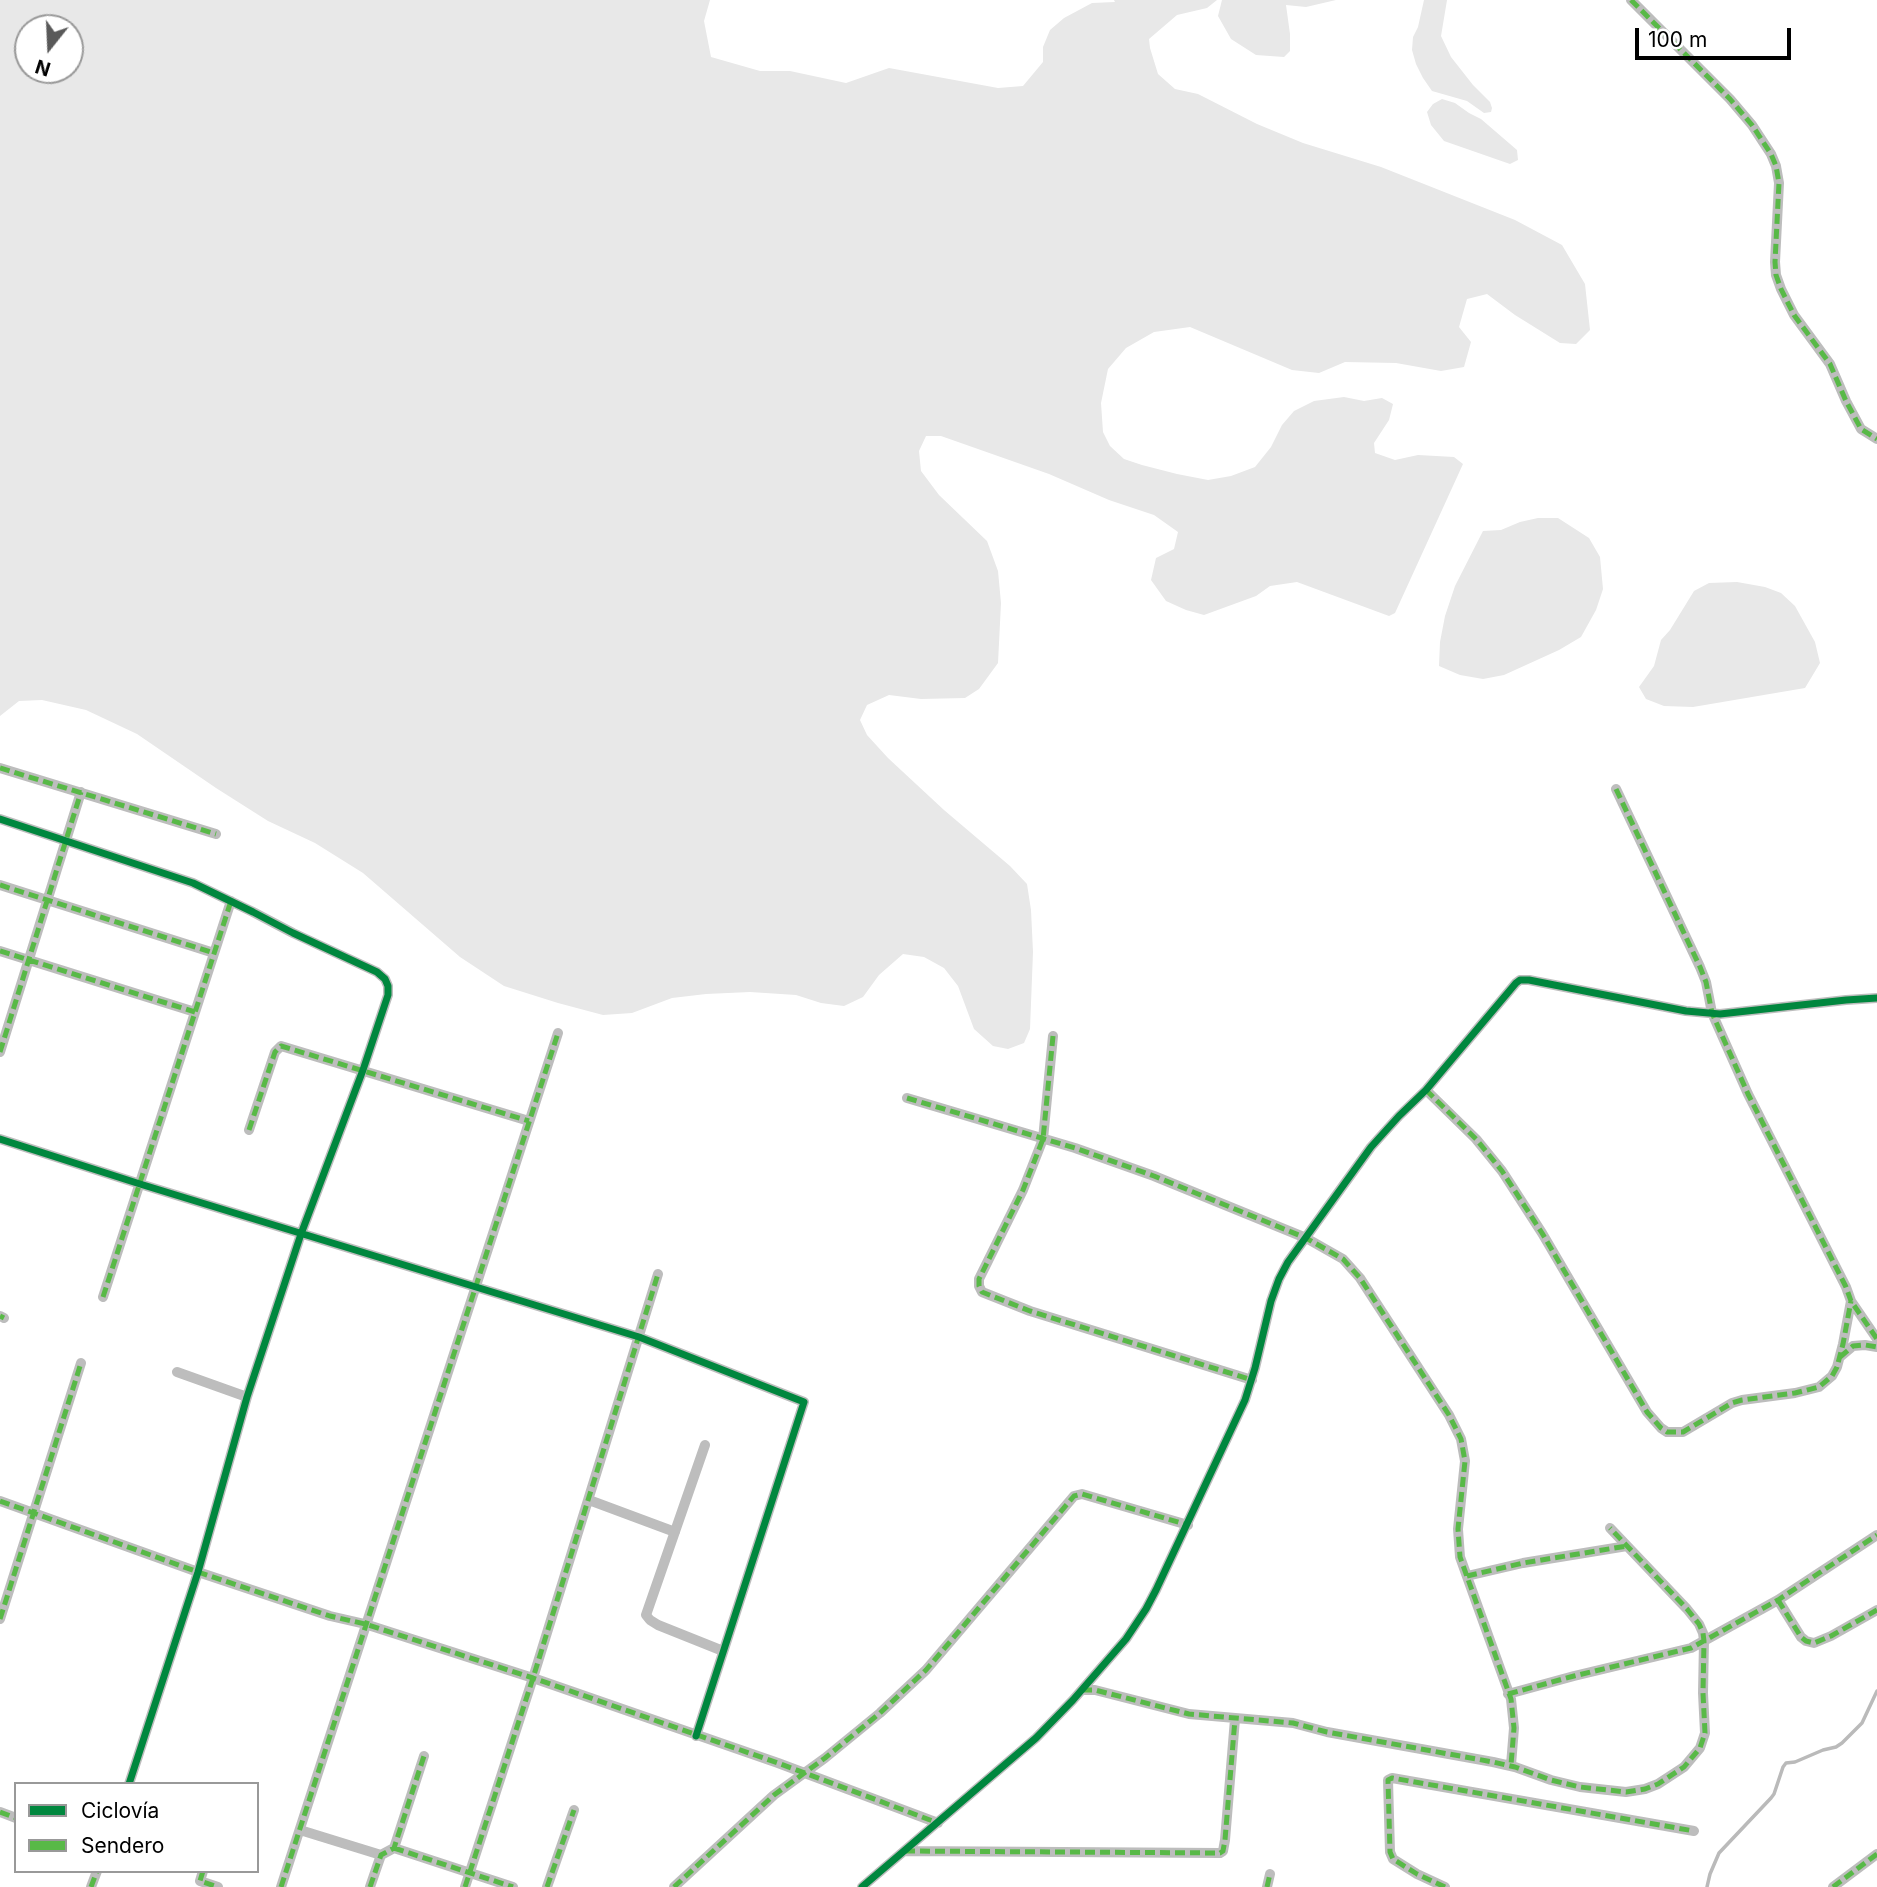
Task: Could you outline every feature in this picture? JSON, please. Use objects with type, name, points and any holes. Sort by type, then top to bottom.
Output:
[{"type":"street","points":[[1631,0],[1730,99],[1771,154],[1778,176],[1775,262],[1781,289],[1794,315],[1830,364],[1861,429],[1877,439]]},
{"type":"street","points":[[0,768],[216,834]]},
{"type":"street","points":[[1616,789],[1700,967],[1712,1013],[1748,1094],[1851,1301],[1877,1339]]},
{"type":"street","points":[[0,1052],[81,792]]},
{"type":"street","points":[[0,819],[169,874],[377,972],[388,986],[388,995],[363,1070],[301,1234],[247,1397],[198,1572],[130,1782]]},
{"type":"street","points":[[0,885],[214,953]]},
{"type":"street","points":[[103,1297],[231,901]]},
{"type":"street","points":[[0,951],[195,1012]]},
{"type":"street","points":[[862,1887],[1037,1738],[1082,1690],[1136,1625],[1188,1525],[1252,1380],[1275,1290],[1288,1262],[1371,1147],[1426,1090],[1512,986],[1520,980],[1686,1011],[1729,1014],[1877,998]]},
{"type":"street","points":[[281,1887],[558,1033]]},
{"type":"street","points":[[1053,1037],[1043,1139],[1023,1190],[979,1279],[982,1292],[1043,1315],[1252,1380]]},
{"type":"street","points":[[248,1130],[275,1052],[281,1046],[529,1121]]},
{"type":"street","points":[[1426,1090],[1476,1139],[1502,1171],[1542,1233],[1647,1412],[1667,1432],[1683,1432],[1732,1403],[1742,1400],[1819,1387],[1832,1376],[1840,1357],[1851,1301]]},
{"type":"street","points":[[907,1098],[1154,1176],[1306,1238],[1343,1259],[1360,1278],[1441,1403],[1461,1439],[1465,1461],[1458,1542],[1460,1557],[1514,1715],[1511,1765]]},
{"type":"street","points":[[0,1139],[639,1337],[804,1402],[696,1736]]},
{"type":"street","points":[[465,1887],[659,1274]]},
{"type":"street","points":[[1840,1357],[1853,1346],[1877,1347]]},
{"type":"street","points":[[0,1619],[81,1363]]},
{"type":"street","points":[[177,1371],[247,1397]]},
{"type":"street","points":[[705,1444],[646,1615],[658,1625],[723,1651]]},
{"type":"street","points":[[674,1887],[774,1795],[880,1713],[926,1670],[1074,1496],[1082,1494],[1188,1525]]},
{"type":"street","points":[[589,1500],[675,1532]]},
{"type":"street","points":[[0,1501],[330,1616],[365,1624],[533,1678],[803,1772],[938,1823]]},
{"type":"street","points":[[1082,1690],[1095,1690],[1189,1714],[1293,1723],[1327,1732],[1511,1765],[1565,1784],[1606,1791],[1645,1789],[1672,1776],[1693,1758],[1700,1748],[1704,1733],[1703,1633],[1687,1609],[1610,1528]]},
{"type":"street","points":[[1508,1693],[1691,1648],[1778,1600],[1877,1535]]},
{"type":"street","points":[[1467,1576],[1523,1563],[1627,1546]]},
{"type":"street","points":[[1778,1600],[1801,1637],[1814,1643],[1877,1610]]},
{"type":"street","points":[[905,1851],[1220,1853],[1225,1840],[1235,1719]]},
{"type":"street","points":[[370,1887],[381,1855],[394,1848],[424,1756]]},
{"type":"street","points":[[1445,1887],[1392,1859],[1388,1780],[1392,1778],[1694,1831]]},
{"type":"street","points":[[547,1887],[574,1810]]},
{"type":"street","points":[[300,1830],[381,1855]]},
{"type":"street","points":[[394,1848],[513,1887]]},
{"type":"street","points":[[1833,1887],[1877,1854]]},
{"type":"street","points":[[202,1873],[200,1881],[218,1887]]},
{"type":"street","points":[[1267,1887],[1270,1874]]},
{"type":"shaded area","points":[[0,0],[710,0],[704,21],[711,57],[760,71],[790,71],[846,83],[889,68],[998,88],[1023,86],[1043,62],[1043,47],[1050,30],[1064,18],[1092,3],[1115,2],[1114,0],[1217,0],[1207,8],[1177,15],[1149,39],[1158,74],[1175,89],[1198,94],[1257,124],[1303,143],[1381,167],[1515,220],[1562,245],[1585,284],[1590,330],[1576,344],[1560,343],[1487,294],[1467,299],[1459,327],[1471,342],[1464,367],[1441,371],[1396,363],[1345,362],[1319,373],[1292,370],[1190,327],[1154,332],[1126,348],[1108,369],[1101,403],[1103,432],[1110,446],[1124,459],[1142,465],[1208,480],[1231,476],[1255,467],[1294,411],[1314,401],[1344,397],[1364,401],[1382,398],[1393,404],[1389,420],[1374,443],[1375,453],[1395,460],[1418,455],[1454,457],[1463,464],[1395,613],[1389,616],[1297,582],[1270,586],[1256,596],[1204,615],[1186,610],[1166,601],[1151,580],[1156,558],[1174,549],[1178,532],[1154,515],[941,436],[926,436],[919,451],[921,471],[939,495],[987,541],[998,571],[1001,603],[998,663],[979,689],[965,698],[921,699],[889,695],[867,705],[860,720],[867,735],[888,758],[1027,884],[1033,952],[1030,1029],[1024,1043],[1008,1049],[993,1046],[974,1029],[958,986],[944,968],[924,957],[903,954],[879,975],[863,997],[844,1006],[821,1003],[796,995],[750,992],[672,998],[632,1013],[603,1015],[504,986],[460,957],[363,873],[315,843],[268,821],[137,734],[86,710],[42,700],[19,701],[0,716]]},
{"type":"shaded area","points":[[1222,0],[1336,0],[1306,7],[1286,5],[1290,51],[1284,57],[1256,55],[1231,39],[1218,16]]},
{"type":"shaded area","points":[[1424,0],[1447,0],[1441,36],[1451,57],[1490,102],[1491,112],[1484,113],[1467,101],[1432,91],[1423,78],[1412,50]]},
{"type":"shaded area","points":[[1442,99],[1455,103],[1481,119],[1517,150],[1518,160],[1510,164],[1444,141],[1431,125],[1427,112],[1433,104]]},
{"type":"shaded area","points":[[1538,518],[1558,518],[1589,538],[1600,557],[1603,589],[1596,610],[1581,637],[1504,675],[1483,679],[1460,675],[1439,666],[1445,616],[1455,586],[1483,531],[1501,530]]},
{"type":"shaded area","points":[[1737,582],[1781,593],[1795,606],[1815,642],[1820,663],[1805,688],[1693,707],[1664,706],[1646,699],[1639,687],[1654,666],[1661,640],[1694,591],[1709,583]]},
{"type":"waterway","points":[[1707,1887],[1719,1853],[1774,1794],[1786,1763],[1842,1743],[1862,1723],[1877,1691]]},
{"type":"marked path","points":[[1631,0],[1730,99],[1771,154],[1779,183],[1775,262],[1781,289],[1794,315],[1830,364],[1861,429],[1877,439]]},
{"type":"marked path","points":[[0,768],[216,834]]},
{"type":"marked path","points":[[1616,789],[1700,967],[1712,1013],[1748,1094],[1851,1301],[1877,1339]]},
{"type":"marked path","points":[[0,1052],[81,792]]},
{"type":"marked path","points":[[0,885],[214,953]]},
{"type":"marked path","points":[[103,1297],[231,901]]},
{"type":"marked path","points":[[0,951],[195,1012]]},
{"type":"marked path","points":[[281,1887],[558,1033]]},
{"type":"marked path","points":[[1053,1036],[1043,1139],[1023,1190],[979,1279],[982,1292],[1030,1311],[1252,1380]]},
{"type":"marked path","points":[[249,1130],[275,1052],[281,1046],[529,1121]]},
{"type":"marked path","points":[[1426,1090],[1476,1139],[1502,1171],[1542,1233],[1647,1412],[1667,1432],[1683,1432],[1732,1403],[1742,1400],[1819,1387],[1832,1376],[1837,1367],[1851,1301]]},
{"type":"marked path","points":[[907,1098],[1075,1148],[1154,1176],[1306,1238],[1343,1259],[1360,1278],[1449,1415],[1461,1439],[1465,1461],[1458,1529],[1460,1557],[1511,1699],[1514,1728],[1511,1765]]},
{"type":"marked path","points":[[465,1887],[658,1274]]},
{"type":"marked path","points":[[0,1316],[4,1318]]},
{"type":"marked path","points":[[1840,1357],[1853,1346],[1877,1347]]},
{"type":"marked path","points":[[0,1619],[81,1363]]},
{"type":"marked path","points":[[674,1887],[774,1795],[880,1713],[926,1670],[1074,1496],[1082,1494],[1188,1525]]},
{"type":"marked path","points":[[0,1501],[330,1616],[365,1624],[533,1678],[778,1763],[938,1823]]},
{"type":"marked path","points":[[1082,1690],[1095,1690],[1189,1714],[1293,1723],[1327,1732],[1493,1762],[1580,1787],[1626,1792],[1645,1789],[1684,1767],[1700,1748],[1705,1733],[1703,1633],[1687,1609],[1610,1528]]},
{"type":"marked path","points":[[1508,1694],[1691,1648],[1778,1600],[1877,1535]]},
{"type":"marked path","points":[[1467,1576],[1523,1563],[1627,1546]]},
{"type":"marked path","points":[[1778,1600],[1801,1637],[1814,1643],[1877,1610]]},
{"type":"marked path","points":[[905,1851],[1220,1853],[1225,1840],[1235,1719]]},
{"type":"marked path","points":[[370,1887],[381,1855],[394,1848],[424,1756]]},
{"type":"marked path","points":[[1445,1887],[1393,1859],[1390,1852],[1388,1780],[1392,1778],[1694,1831]]},
{"type":"marked path","points":[[547,1887],[574,1810]]},
{"type":"marked path","points":[[0,1812],[14,1817]]},
{"type":"marked path","points":[[394,1848],[513,1887]]},
{"type":"marked path","points":[[1833,1887],[1877,1854]]},
{"type":"marked path","points":[[91,1887],[96,1873]]},
{"type":"marked path","points":[[202,1873],[200,1881],[218,1887]]},
{"type":"marked path","points":[[1267,1887],[1270,1874]]},
{"type":"cycle path","points":[[0,819],[193,883],[377,972],[388,986],[388,995],[363,1070],[301,1234],[247,1397],[198,1572],[130,1782]]},
{"type":"cycle path","points":[[862,1887],[1036,1738],[1126,1639],[1156,1590],[1245,1400],[1271,1301],[1288,1262],[1371,1147],[1426,1090],[1516,983],[1529,980],[1686,1011],[1720,1014],[1877,998]]},
{"type":"cycle path","points":[[0,1139],[639,1337],[804,1402],[696,1736]]}]
